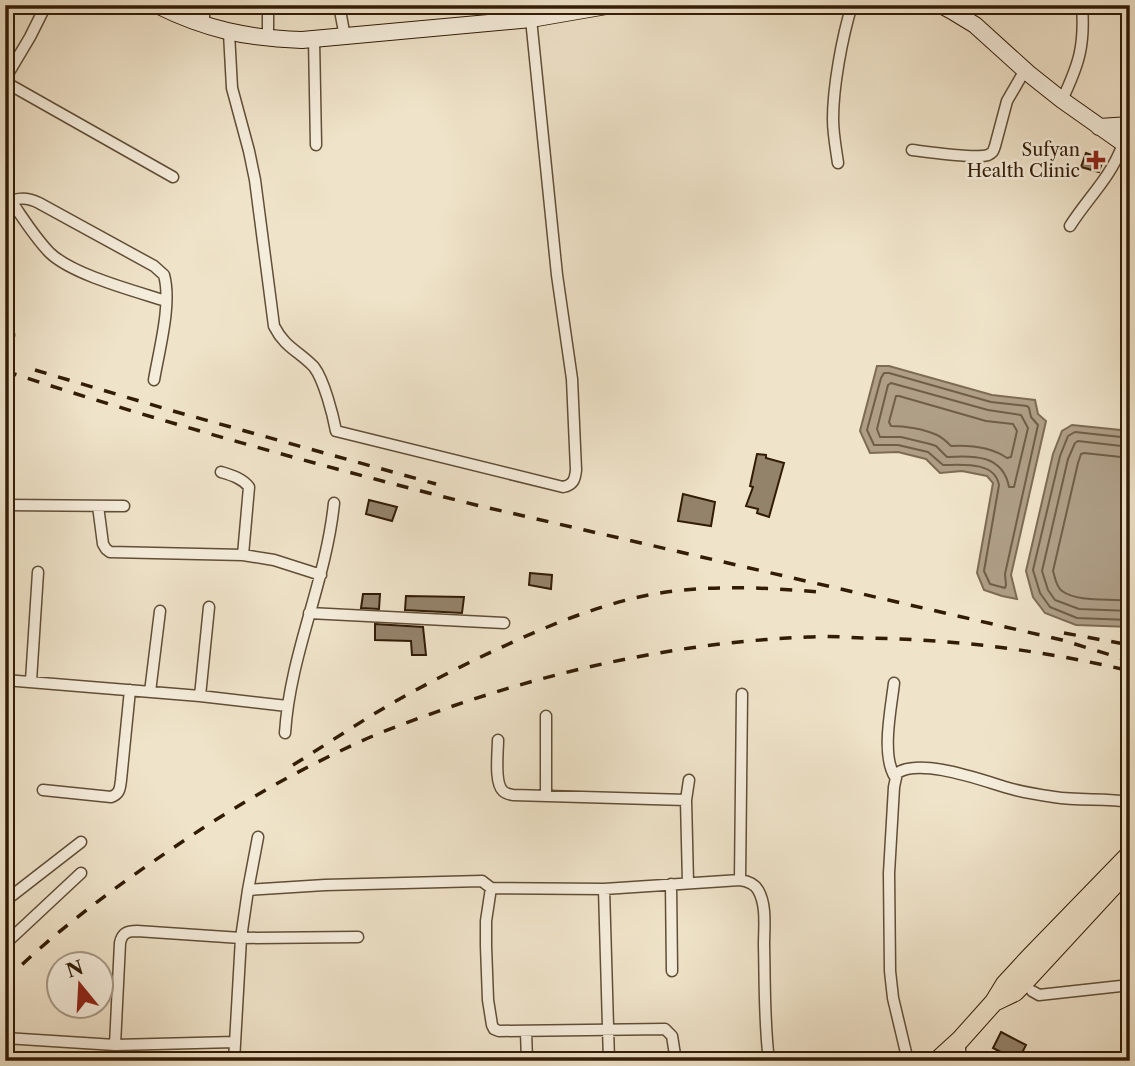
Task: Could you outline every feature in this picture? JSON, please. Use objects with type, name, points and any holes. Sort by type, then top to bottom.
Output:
[{"type":"main road","points":[[157,5],[204,26],[268,39],[345,37],[531,19],[612,5]]},
{"type":"main road","points":[[941,5],[975,25],[1062,100],[1126,146]]},
{"type":"main road","points":[[1099,127],[1130,125]]},
{"type":"main road","points":[[1027,988],[1034,962],[1130,854]]},
{"type":"main road","points":[[937,1061],[994,1002],[1005,984],[1066,939],[1130,868]]},
{"type":"main road","points":[[994,1002],[1027,988],[1130,885]]},
{"type":"street","points":[[46,5],[5,81],[173,177]]},
{"type":"street","points":[[204,5],[204,26]]},
{"type":"street","points":[[268,5],[268,39]]},
{"type":"street","points":[[339,5],[345,37]]},
{"type":"street","points":[[838,163],[833,130],[833,105],[852,5]]},
{"type":"street","points":[[1062,100],[1082,50],[1082,5]]},
{"type":"street","points":[[229,33],[232,88],[255,180],[274,327],[279,337],[315,369],[331,408],[336,431],[563,487],[573,482],[576,470],[572,379],[557,275],[531,19]]},
{"type":"street","points":[[314,39],[316,145]]},
{"type":"street","points":[[912,150],[977,156],[989,154],[996,146],[1007,101],[1025,70]]},
{"type":"street","points":[[1070,226],[1110,174],[1126,146]]},
{"type":"street","points":[[154,380],[166,301],[164,275],[153,266],[39,203],[24,198],[8,203],[58,260],[84,273],[166,301]]},
{"type":"street","points":[[221,472],[236,477],[249,487],[243,555]]},
{"type":"street","points":[[285,733],[287,706],[321,575],[334,503]]},
{"type":"street","points":[[5,505],[124,506]]},
{"type":"street","points":[[98,506],[103,544],[110,552],[243,555],[274,560],[321,575]]},
{"type":"street","points":[[31,681],[38,572]]},
{"type":"street","points":[[200,696],[209,607]]},
{"type":"street","points":[[150,692],[160,611]]},
{"type":"street","points":[[309,613],[504,623]]},
{"type":"street","points":[[5,680],[287,706]]},
{"type":"street","points":[[894,683],[888,756],[895,777]]},
{"type":"street","points":[[43,790],[116,796],[121,780],[130,690]]},
{"type":"street","points":[[740,880],[742,694]]},
{"type":"street","points":[[546,716],[546,796]]},
{"type":"street","points":[[498,740],[498,779],[500,788],[505,793],[686,800]]},
{"type":"street","points":[[908,1061],[893,998],[890,971],[889,873],[895,777],[900,771],[909,768],[939,770],[968,775],[1029,793],[1070,799],[1130,802]]},
{"type":"street","points":[[688,883],[686,800],[689,780]]},
{"type":"street","points":[[234,1061],[241,938],[258,837]]},
{"type":"street","points":[[5,901],[80,842]]},
{"type":"street","points":[[5,944],[81,873]]},
{"type":"street","points":[[247,890],[482,881],[491,888],[604,889],[740,880],[755,886],[763,910],[769,1061]]},
{"type":"street","points":[[671,884],[673,971]]},
{"type":"street","points":[[491,888],[486,932],[488,1000],[494,1029],[665,1029],[672,1036],[676,1061]]},
{"type":"street","points":[[604,889],[609,1061]]},
{"type":"street","points":[[116,1045],[120,943],[125,933],[137,931],[241,938],[358,937]]},
{"type":"street","points":[[1027,988],[1039,995],[1130,985]]},
{"type":"street","points":[[526,1031],[527,1061]]},
{"type":"street","points":[[5,1038],[116,1045],[235,1042]]},
{"type":"street","points":[[960,1040],[960,1061]]},
{"type":"water","points":[[877,366],[889,366],[992,395],[1035,400],[1038,414],[1046,421],[1011,575],[1017,599],[984,590],[977,573],[993,483],[987,476],[962,471],[940,473],[926,459],[898,452],[870,453],[860,431]]},
{"type":"water","points":[[1072,425],[1130,431],[1130,627],[1076,625],[1045,613],[1033,597],[1026,571],[1053,454],[1062,431]]},
{"type":"building","points":[[1086,153],[1103,159],[1099,172],[1081,167]]},
{"type":"building","points":[[757,454],[784,463],[769,517],[757,513],[758,509],[746,506],[753,487],[750,486]]},
{"type":"building","points":[[683,494],[715,502],[711,526],[678,521]]},
{"type":"building","points":[[369,500],[397,507],[392,521],[366,514]]},
{"type":"building","points":[[530,573],[552,575],[551,589],[529,585]]},
{"type":"building","points":[[363,594],[380,594],[379,609],[361,608]]},
{"type":"building","points":[[406,596],[464,597],[462,613],[405,610]]},
{"type":"building","points":[[375,624],[423,627],[426,655],[412,655],[411,641],[375,640]]},
{"type":"building","points":[[1001,1032],[1026,1045],[1018,1061],[993,1048]]},
{"type":"railway","points":[[35,370],[436,484]]},
{"type":"railway","points":[[5,371],[180,425],[416,490],[1062,640],[1130,661]]},
{"type":"railway","points":[[293,765],[435,680],[517,640],[586,612],[639,597],[706,588],[818,592]]},
{"type":"railway","points":[[1064,633],[1130,645]]},
{"type":"railway","points":[[5,981],[107,894],[261,793],[377,734],[450,707],[538,680],[627,659],[717,644],[822,637],[897,639],[997,647],[1130,671]]},
{"type":"place","name":"Sufyan Health Clinic","points":[[1096,160]]}]
